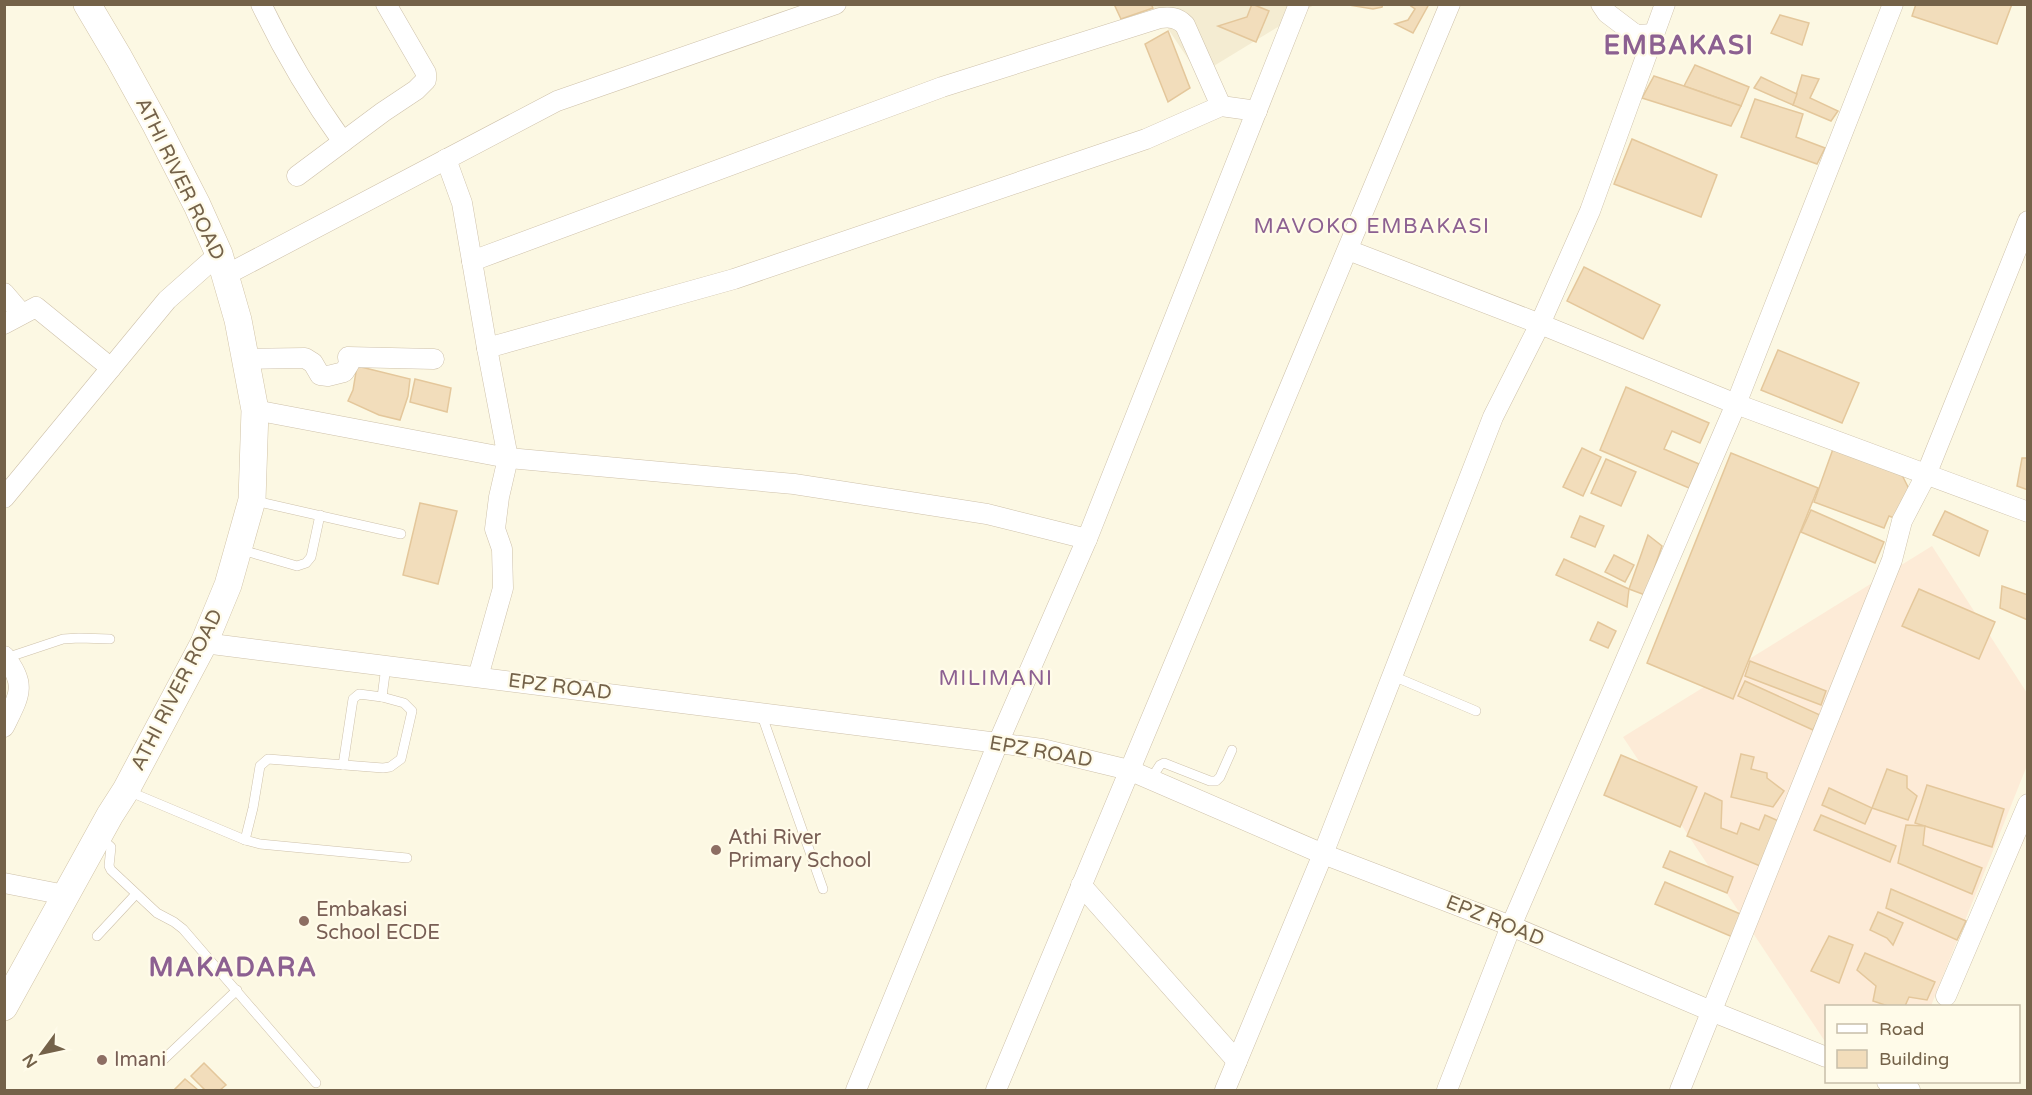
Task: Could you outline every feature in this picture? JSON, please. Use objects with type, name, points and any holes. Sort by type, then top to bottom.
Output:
[{"type":"main road","name":"ATHI RIVER ROAD","points":[[4,1007],[98,836],[126,790],[204,644],[240,550],[252,500],[255,410],[246,359],[222,264],[197,205],[156,125],[87,4]]},
{"type":"street","points":[[261,4],[323,115],[343,142]]},
{"type":"street","points":[[297,177],[416,90],[426,80],[426,73],[386,4]]},
{"type":"street","points":[[4,498],[167,300],[222,264],[446,159],[524,117],[583,91],[836,4]]},
{"type":"street","points":[[860,1088],[998,743],[1088,539],[1299,4]]},
{"type":"street","points":[[996,1090],[1450,4]]},
{"type":"street","points":[[1601,4],[1607,13],[1636,35],[1654,34]]},
{"type":"street","points":[[1225,1090],[1323,854],[1493,417],[1540,324],[1590,211],[1665,4]]},
{"type":"street","points":[[1447,1090],[1511,926],[1736,404],[1893,4]]},
{"type":"street","points":[[472,261],[942,87],[1160,18],[1171,17],[1185,25],[1221,106]]},
{"type":"street","points":[[487,348],[734,279],[1146,139],[1221,106],[1257,111]]},
{"type":"street","points":[[446,159],[462,203],[508,458],[499,497],[495,529],[502,549],[503,588],[478,677]]},
{"type":"street","points":[[1680,1090],[1892,560],[1902,522],[1926,475],[2028,220]]},
{"type":"street","points":[[1347,250],[1540,324],[1736,404],[2028,512]]},
{"type":"street","points":[[4,293],[22,314]]},
{"type":"street","points":[[4,324],[36,307],[111,368]]},
{"type":"street","points":[[246,359],[305,358],[313,363],[320,375],[328,376],[344,372],[349,364],[348,357],[434,359]]},
{"type":"street","points":[[255,410],[508,458],[794,484],[987,514],[1088,539]]},
{"type":"street","name":"EPZ ROAD","points":[[204,644],[998,743],[1042,749],[1129,770],[1323,854],[1511,926],[1711,1011],[1825,1056]]},
{"type":"street","points":[[4,727],[19,692],[20,680],[5,657]]},
{"type":"street","points":[[1946,996],[2028,804]]},
{"type":"street","points":[[4,883],[65,895]]},
{"type":"street","points":[[1081,885],[1237,1061]]},
{"type":"street","points":[[1890,1083],[1909,1090]]},
{"type":"lane","points":[[252,500],[401,534]]},
{"type":"lane","points":[[240,550],[297,566],[306,563],[311,557],[320,515]]},
{"type":"lane","points":[[5,657],[63,639],[110,639]]},
{"type":"lane","points":[[382,697],[386,666]]},
{"type":"lane","points":[[1393,676],[1476,711]]},
{"type":"lane","points":[[245,840],[260,766],[263,762],[274,759],[343,765],[390,767],[401,759],[412,711],[404,703],[359,694],[353,699],[343,765]]},
{"type":"lane","points":[[761,712],[823,889]]},
{"type":"lane","points":[[1150,779],[1164,763],[1210,781],[1216,781],[1232,750]]},
{"type":"lane","points":[[126,790],[245,840],[260,844],[407,858]]},
{"type":"lane","points":[[98,836],[111,847],[109,866],[111,870],[157,913],[183,930],[316,1083]]},
{"type":"lane","points":[[97,936],[136,894]]},
{"type":"lane","points":[[162,1061],[237,990]]},
{"type":"shaded area","points":[[1152,5],[1314,5],[1199,75]]},
{"type":"shaded area","points":[[1932,546],[2027,693],[2028,763],[1931,1005],[1825,1005],[1825,1041],[1623,737]]},
{"type":"building","points":[[1114,4],[1151,4],[1153,8],[1121,19]]},
{"type":"building","points":[[1252,4],[1269,11],[1256,42],[1218,26],[1247,17]]},
{"type":"building","points":[[1343,4],[1383,4],[1382,7],[1373,9]]},
{"type":"building","points":[[1408,4],[1429,4],[1413,33],[1395,24],[1408,20],[1415,9]]},
{"type":"building","points":[[1916,4],[2012,4],[1997,44],[1912,16]]},
{"type":"building","points":[[1780,15],[1809,23],[1802,45],[1771,33]]},
{"type":"building","points":[[1168,31],[1190,88],[1168,102],[1145,44]]},
{"type":"building","points":[[1695,65],[1749,87],[1741,106],[1684,86]]},
{"type":"building","points":[[1802,75],[1819,79],[1810,98],[1838,111],[1831,121],[1793,105]]},
{"type":"building","points":[[1654,76],[1741,106],[1731,126],[1642,98]]},
{"type":"building","points":[[1761,77],[1797,94],[1793,105],[1754,88]]},
{"type":"building","points":[[1755,99],[1803,114],[1796,137],[1825,148],[1817,164],[1741,137]]},
{"type":"building","points":[[1632,139],[1717,175],[1701,217],[1614,184]]},
{"type":"building","points":[[1584,267],[1660,305],[1643,339],[1567,301]]},
{"type":"building","points":[[1778,350],[1859,383],[1842,423],[1761,390]]},
{"type":"building","points":[[357,366],[410,379],[408,396],[400,420],[379,415],[348,401],[353,390]]},
{"type":"building","points":[[415,379],[451,388],[447,412],[410,402]]},
{"type":"building","points":[[1626,387],[1709,423],[1700,443],[1672,431],[1664,449],[1699,464],[1689,488],[1600,450]]},
{"type":"building","points":[[1582,448],[1601,457],[1583,496],[1563,487]]},
{"type":"building","points":[[1833,449],[1902,475],[1912,495],[1902,521],[1889,516],[1884,528],[1814,502]]},
{"type":"building","points":[[1731,453],[1818,488],[1733,699],[1647,663]]},
{"type":"building","points":[[2022,458],[2028,458],[2028,490],[2017,486]]},
{"type":"building","points":[[1606,459],[1636,472],[1621,506],[1591,493]]},
{"type":"building","points":[[420,503],[457,511],[438,584],[403,575]]},
{"type":"building","points":[[1811,510],[1884,542],[1875,563],[1801,532]]},
{"type":"building","points":[[1945,511],[1988,531],[1979,556],[1933,535]]},
{"type":"building","points":[[1580,516],[1604,526],[1595,547],[1571,537]]},
{"type":"building","points":[[1648,535],[1662,546],[1645,595],[1629,589]]},
{"type":"building","points":[[1614,555],[1634,565],[1625,582],[1605,572]]},
{"type":"building","points":[[1564,559],[1629,589],[1627,607],[1556,575]]},
{"type":"building","points":[[2002,586],[2028,595],[2028,620],[2000,608]]},
{"type":"building","points":[[1919,589],[1995,622],[1979,659],[1902,626]]},
{"type":"building","points":[[1598,622],[1616,631],[1608,648],[1590,640]]},
{"type":"building","points":[[1750,661],[1826,691],[1821,705],[1745,676]]},
{"type":"building","points":[[1745,681],[1820,715],[1813,730],[1738,696]]},
{"type":"building","points":[[1741,754],[1754,757],[1751,769],[1767,773],[1767,778],[1784,791],[1773,807],[1731,797]]},
{"type":"building","points":[[1621,755],[1697,787],[1680,827],[1604,795]]},
{"type":"building","points":[[1887,769],[1907,776],[1907,788],[1917,796],[1908,820],[1872,808]]},
{"type":"building","points":[[1927,785],[2004,809],[1992,847],[1915,823]]},
{"type":"building","points":[[1829,788],[1872,808],[1865,824],[1822,805]]},
{"type":"building","points":[[1705,793],[1722,801],[1721,828],[1737,834],[1741,823],[1759,830],[1765,815],[1783,823],[1765,868],[1687,836]]},
{"type":"building","points":[[1821,815],[1896,846],[1890,862],[1814,830]]},
{"type":"building","points":[[1906,825],[1925,826],[1923,845],[1982,868],[1972,894],[1898,863]]},
{"type":"building","points":[[1670,851],[1733,877],[1727,893],[1663,867]]},
{"type":"building","points":[[1665,882],[1745,916],[1735,938],[1655,904]]},
{"type":"building","points":[[1891,889],[1966,921],[1957,940],[1886,908]]},
{"type":"building","points":[[1878,912],[1903,923],[1893,945],[1887,938],[1870,930]]},
{"type":"building","points":[[1829,936],[1853,945],[1839,983],[1811,971]]},
{"type":"building","points":[[1865,953],[1935,982],[1927,1000],[1909,997],[1905,1005],[1885,1005],[1873,1001],[1876,986],[1857,970]]},
{"type":"building","points":[[204,1063],[226,1085],[220,1090],[205,1090],[191,1076]]},
{"type":"building","points":[[185,1079],[198,1090],[174,1090]]},
{"type":"place","name":"Athi River Primary School","points":[[716,850]]},
{"type":"place","name":"Embakasi School ECDE","points":[[304,921]]},
{"type":"place","name":"Imani","points":[[102,1060]]},
{"type":"district","name":"EMBAKASI","points":[[1679,45]]},
{"type":"district","name":"MAVOKO EMBAKASI","points":[[1372,226]]},
{"type":"district","name":"MILIMANI","points":[[996,678]]},
{"type":"district","name":"MAKADARA","points":[[233,967]]}]
